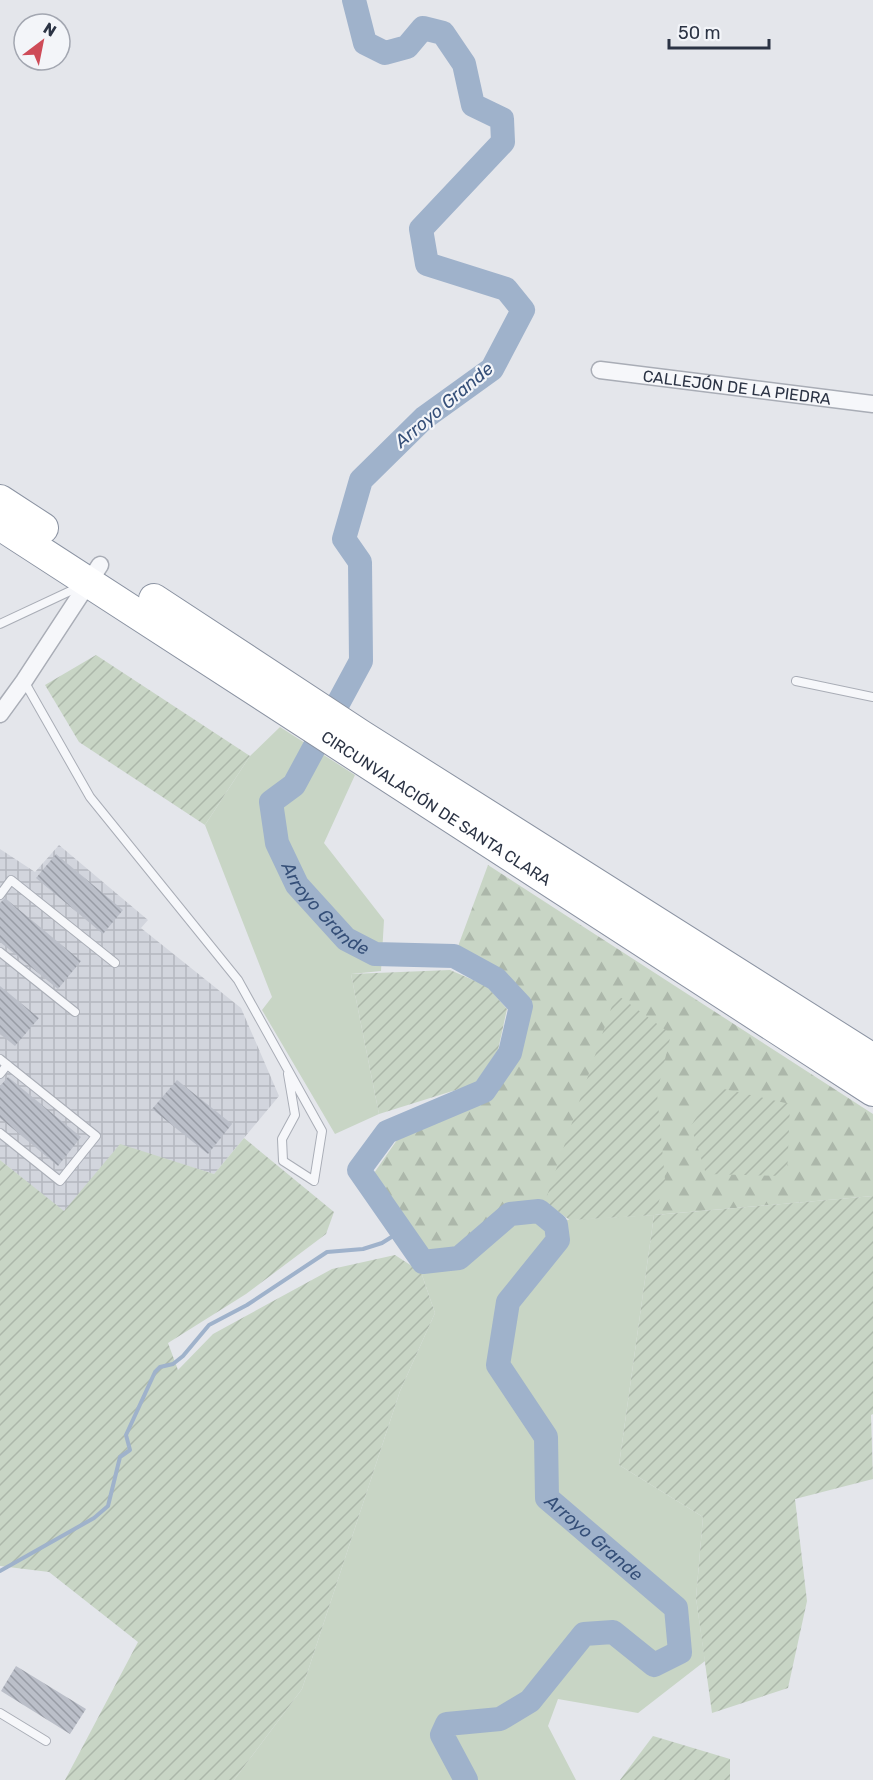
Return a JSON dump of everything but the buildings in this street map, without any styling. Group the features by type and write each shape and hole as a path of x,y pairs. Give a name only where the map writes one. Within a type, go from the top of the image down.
{"highway":[{"name":"CIRCUNVALACIÓN DE SANTA CLARA","path":"0,500 95,573 357,745 873,1091"},
{"name":"CIRCUNVALACIÓN DE SANTA CLARA","path":"0,525 95,573"},
{"name":"CIRCUNVALACIÓN DE SANTA CLARA","path":"357,745 873,1059"}],"street":[{"name":"CALLEJÓN DE LA PIEDRA","path":"600,370 873,404"},
{"path":"0,714 95,573"}],"lane":[{"path":"0,630 4,623 95,573"},
{"path":"24,681 90,797 238,980 288,1074 322,1131 314,1180 283,1161 282,1139 294,1116 288,1074"},
{"path":"796,681 873,697"},
{"path":"0,895 11,880 115,963"},
{"path":"0,952 75,1012"},
{"path":"0,1074 4,1062 96,1136 60,1181 0,1133"},
{"path":"0,1713 46,1741"}],"shaded area":[{"path":"59,845 148,920 141,928 241,1008 279,1096 214,1174 120,1145 64,1212 0,1160 0,849 35,872"}],"green space":[{"path":"96,655 250,756 205,825 79,742 45,685"},
{"path":"280,727 355,775 324,843 384,920 381,971 351,974 379,1114 335,1134 262,1010 272,997 205,825 250,756"},
{"path":"488,865 873,1114 873,1196 570,1220 545,1202 510,1206 455,1249 425,1251 372,1176 397,1140 488,1100 516,1059 530,1007 498,971 457,949"},
{"path":"450,970 487,986 507,1009 498,1050 475,1084 379,1114 351,974"},
{"path":"616,994 671,1034 657,1093 665,1180 655,1215 873,1196 873,1414 871,1415 873,1479 795,1499 807,1601 788,1688 712,1713 696,1598 703,1517 619,1465 654,1215 570,1220 545,1202"},
{"path":"715,1087 790,1104 787,1176 706,1174 691,1126"},
{"path":"244,1138 334,1212 326,1234 246,1294 168,1343 178,1370 213,1334 332,1269 395,1255 421,1272 435,1313 400,1391 302,1689 234,1780 65,1780 138,1642 49,1572 0,1566 0,1160 64,1211 120,1144 214,1174"},
{"path":"654,1215 619,1465 703,1517 696,1598 705,1661 638,1713 558,1699 548,1726 576,1780 234,1780 302,1689 400,1391 435,1313 421,1272 474,1260 513,1223"},
{"path":"653,1736 730,1759 730,1780 620,1780"}],"waterway":[{"name":"Arroyo Grande","path":"354,0 365,43 385,53 407,47 423,28 443,33 464,64 473,105 502,119 503,142 421,229 427,264 506,289 523,310 492,369 424,418 361,480 344,539 360,562 361,661 294,785 271,802 277,843 297,885 346,939 375,954 454,956 496,979 521,1006 510,1053 484,1091 387,1132 359,1170 423,1262 459,1258 510,1214 539,1211 556,1225 558,1240 508,1302 498,1365 546,1437 547,1498 676,1608 680,1652 654,1665 613,1632 584,1634 530,1701 500,1719 447,1724 442,1735 466,1780"},
{"path":"0,1571 94,1518 108,1506 120,1457 130,1450 126,1435 155,1372 160,1367 173,1364 183,1356 209,1325 247,1305 327,1252 363,1249 382,1243 401,1231"}]}
